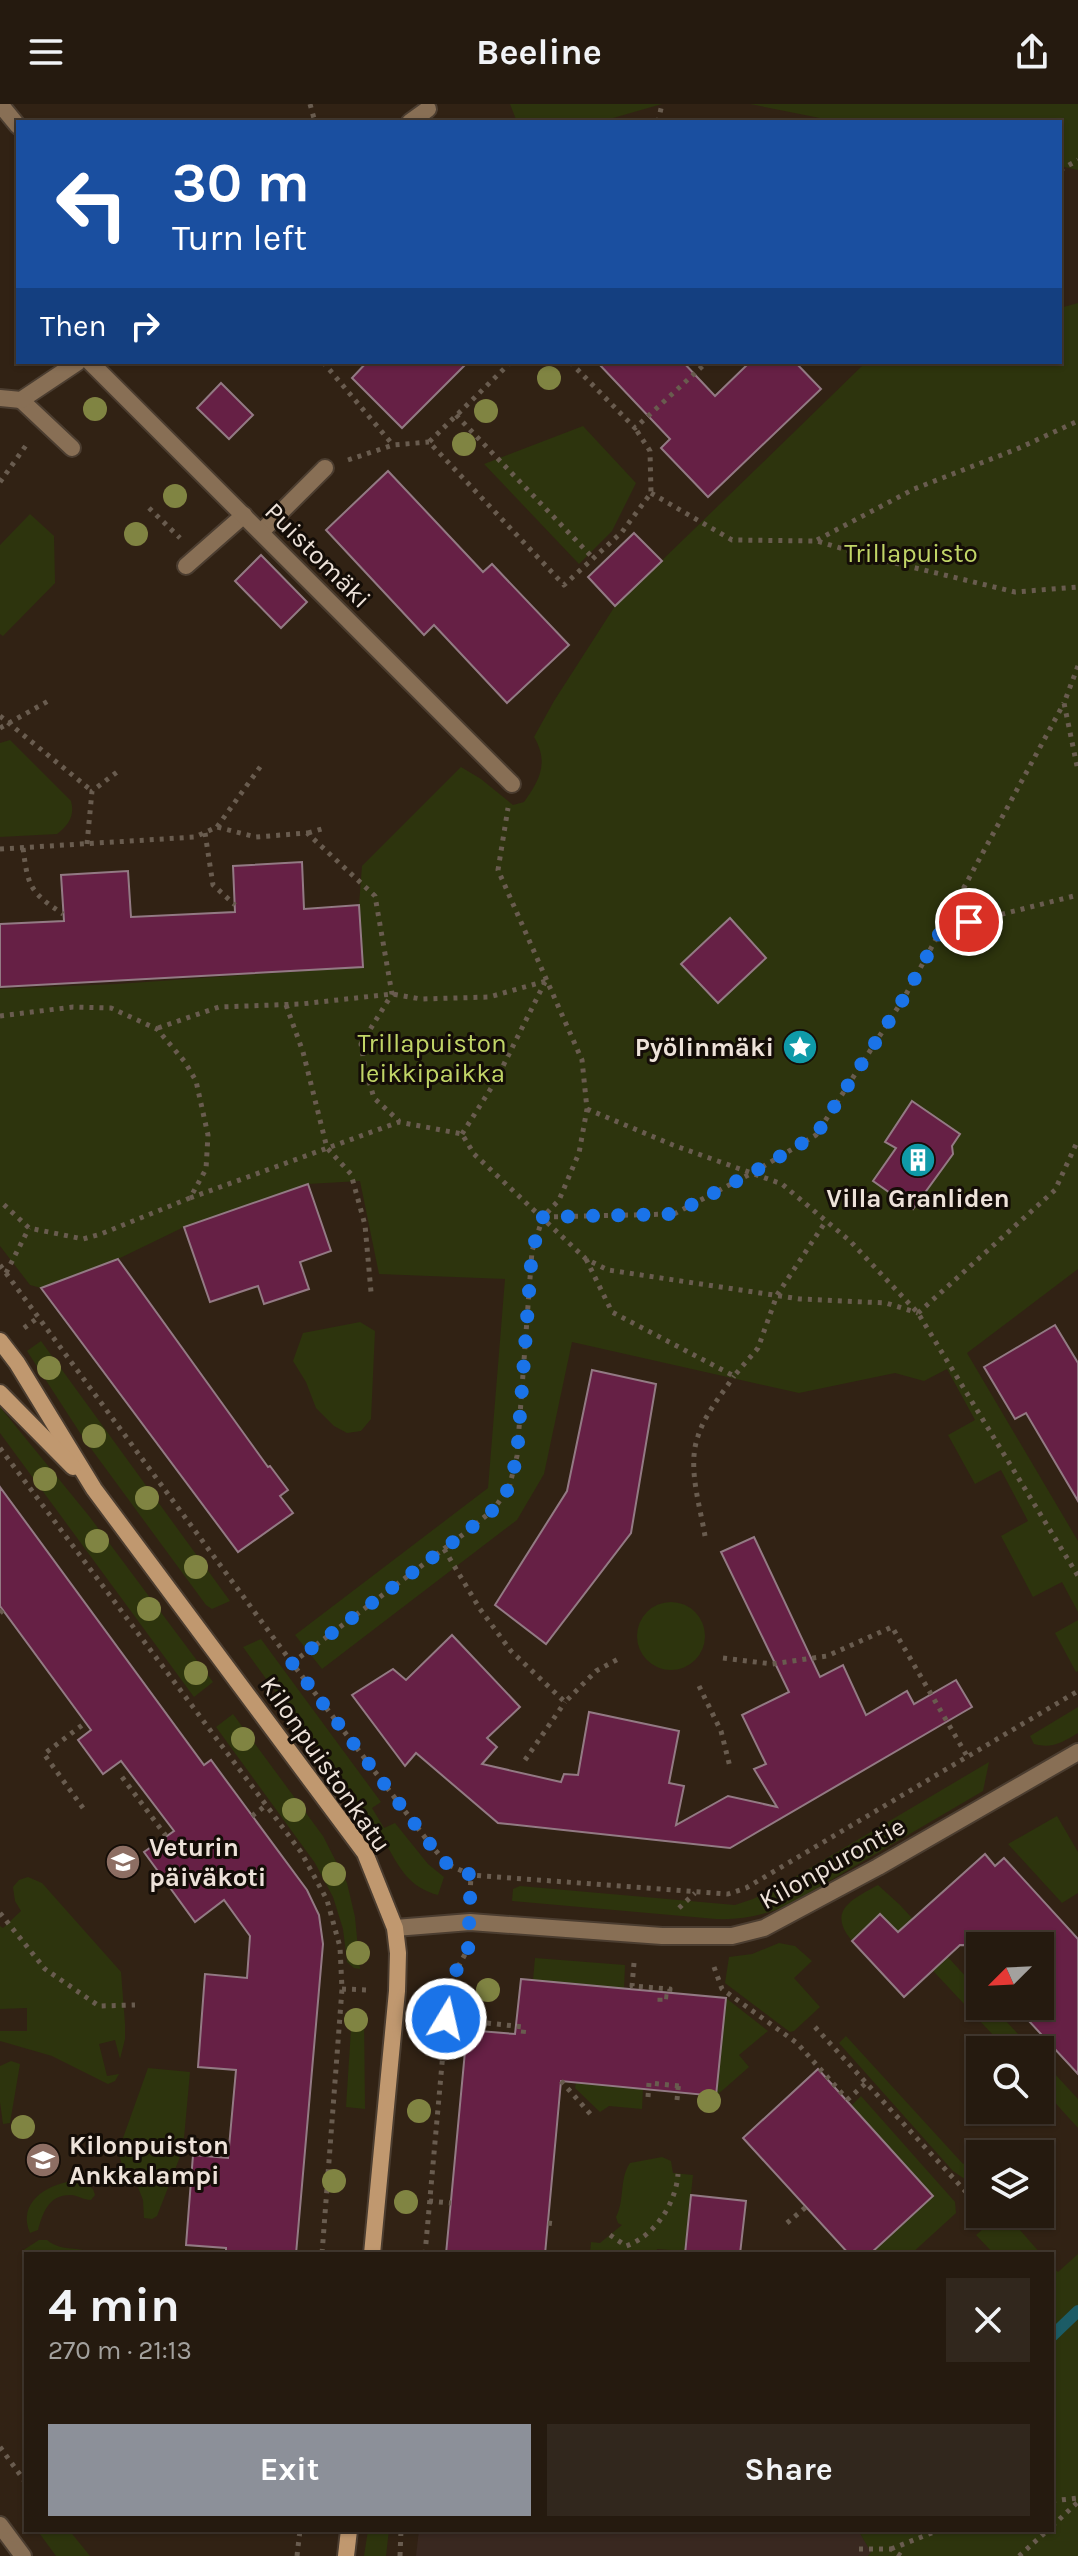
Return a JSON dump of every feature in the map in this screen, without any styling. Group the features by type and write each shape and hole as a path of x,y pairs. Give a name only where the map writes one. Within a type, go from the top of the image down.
{"street":[{"path":"0,104 16,124"},
{"path":"413,120 428,109"},
{"path":"21,400 75,364"},
{"name":"Puistomäki","path":"92,364 512,784"},
{"path":"0,398 21,400 72,448"},
{"path":"262,531 325,468"},
{"path":"192,561 244,515"},
{"name":"Kilonpuistonkatu","path":"0,1341 17,1363 94,1489 365,1853 395,1928 398,1953 372,2252"},
{"name":"Kilonpuistonkatu","path":"0,1393 94,1489"},
{"name":"Kilonpurontie","path":"395,1928 470,1922 662,1936 732,1936 764,1928 1078,1752"},
{"path":"0,2525 23,2556"},
{"path":"347,2555 349,2532"}],"path":[{"path":"325,364 393,445"},
{"path":"325,468 393,445 429,442 509,364"},
{"path":"429,442 564,585 622,532 651,493 650,451 635,428 572,364"},
{"path":"635,428 705,364"},
{"path":"456,415 593,558"},
{"path":"817,541 914,489 1017,449 1078,421"},
{"path":"651,493 732,540 817,541 1015,592 1078,587"},
{"path":"149,508 192,561"},
{"path":"543,1217 674,1214 816,1135 904,998 1064,703 1078,666"},
{"path":"0,728 50,700"},
{"path":"1064,703 1078,771"},
{"path":"0,716 92,791"},
{"path":"0,849 195,837 217,827 263,763"},
{"path":"87,844 92,791 121,769"},
{"path":"292,1663 493,1510 509,1488 517,1456 532,1251 543,1217 559,1200 579,1153 587,1109 582,1060 498,870 512,784"},
{"path":"217,827 256,837 307,833 325,828"},
{"path":"205,833 213,885 235,905"},
{"path":"307,833 375,896 392,994 361,1044 374,1098 399,1122"},
{"path":"23,848 27,877 38,897 63,914"},
{"path":"942,929 1078,895"},
{"path":"157,1029 219,1007 286,1005 392,994 421,999 489,997 546,981"},
{"path":"462,1134 495,1082 546,981"},
{"path":"286,1005 303,1052 327,1148 351,1174 365,1225 371,1292"},
{"path":"0,1016 73,1007 111,1008 157,1029 185,1062 196,1081 208,1135 206,1169 190,1198"},
{"path":"587,1109 673,1145 782,1184 850,1241 918,1313 1078,1576"},
{"path":"0,1201 29,1228 83,1239 399,1122 462,1134 474,1154 586,1259 608,1270 777,1295 886,1303 918,1313"},
{"path":"918,1313 1055,1190 1078,1140"},
{"path":"705,1536 693,1467 698,1436 712,1408 758,1348 777,1295 826,1221"},
{"path":"6,1273 29,1228"},
{"path":"586,1259 612,1312 734,1376"},
{"path":"0,1265 292,1663 430,1844 447,1864 471,1875 728,1894 746,1888 1078,1691"},
{"path":"0,1448 301,1852 327,1900 340,1947 342,1989 322,2252"},
{"path":"444,1549 480,1609 511,1651 565,1702"},
{"path":"723,1658 772,1664 827,1656 892,1627 967,1756"},
{"path":"525,1760 565,1702 596,1671 620,1658"},
{"path":"699,1686 721,1731 730,1767"},
{"path":"83,1808 44,1754 85,1723"},
{"path":"122,1777 166,1836"},
{"path":"252,1816 265,1806"},
{"path":"425,2252 446,2019 453,1976 468,1951 471,1875"},
{"path":"0,1913 45,1969 99,2006 135,2005"},
{"path":"634,1963 632,1986 670,1989 669,1997 660,1996 662,2004"},
{"path":"714,1967 722,1989 797,2043 847,2100 866,2083"},
{"path":"487,2023 524,2028"},
{"path":"815,2027 966,2192"},
{"path":"561,2081 593,2117"},
{"path":"648,2097 649,2083 679,2083 677,2100"},
{"path":"610,2235 626,2246 634,2243 671,2205 677,2191 678,2174"},
{"path":"429,2201 451,2203"},
{"path":"787,2223 806,2207"},
{"path":"548,2223 556,2224"},
{"path":"0,2447 11,2457 24,2480"},
{"path":"1054,2501 1078,2500"},
{"path":"1054,2524 1078,2500"},
{"path":"297,2556 300,2532"},
{"path":"400,2556 401,2532"},
{"path":"859,2549 891,2549 934,2532"},
{"path":"1019,2556 1046,2532"},
{"path":"891,2549 901,2556"}],"shaded area":[{"path":"419,2532 859,2532 872,2552 868,2556 416,2556"}],"green space":[{"path":"510,104 662,104 606,120 516,120"},
{"path":"750,104 1078,104 1078,170 1062,166 1062,120 830,120"},
{"name":"Trillapuisto","path":"1078,303 1078,1269 967,1353 1078,1541 1078,1612 1062,1582 1033,1597 1001,1536 1028,1521 1001,1470 975,1484 948,1435 975,1420 947,1369 924,1381 895,1373 799,1393 572,1342 544,1474 517,1520 322,1669 295,1635 488,1488 505,1279 379,1274 360,1181 308,1184 184,1227 118,1259 41,1288 30,1285 0,1246 0,989 362,967 359,905 362,866 461,767 513,805 524,802 541,771 541,755 534,737 615,606 862,366 1062,364 1062,307"},
{"path":"583,426 636,483 612,531 579,564 484,464"},
{"path":"30,514 54,536 55,583 3,636 0,634 0,545"},
{"path":"10,740 71,801 70,819 57,834 0,837 0,743"},
{"path":"360,1322 375,1331 371,1419 361,1431 347,1433 334,1426 316,1408 306,1382 293,1361 303,1333"},
{"path":"41,1341 230,1601 212,1609 206,1605 84,1439 27,1351"},
{"path":"0,1407 89,1516 213,1682 194,1697 0,1433"},
{"path":"671,1602 695,1612 705,1636 695,1660 671,1670 647,1660 637,1636 647,1612"},
{"path":"1078,1620 1078,1671 1076,1672 1055,1633"},
{"path":"261,1639 381,1802 372,1808 384,1828 395,1823 428,1864 444,1877 438,1895 412,1882 401,1869 243,1647"},
{"path":"1078,1707 1078,1733 1052,1745 1034,1744 1030,1736"},
{"path":"233,1714 323,1836 347,1883 355,1917 360,1969 347,1962 343,1929 333,1897 315,1863 216,1727"},
{"path":"989,1762 983,1791 787,1906 769,1912 744,1918 716,1919 512,1901 513,1889 520,1886 735,1905 783,1884"},
{"path":"1057,1816 1078,1852 1078,1893 1062,1903 1008,1844"},
{"path":"28,1877 42,1883 121,1972 125,2039 120,2059 115,2040 99,2044 107,2076 119,2074 115,2081 108,2084 52,2056 0,2041 0,2031 27,2031 27,2008 0,2009 0,1926 3,1928 21,1911 15,1901 13,1887 19,1880"},
{"path":"878,1885 900,1905 966,1977 966,2006 881,1915 852,1941 845,1930 842,1913 860,1895"},
{"path":"779,1943 795,1946 812,1961 794,1978 820,2007 790,2032 725,1983 729,1957 752,1954"},
{"path":"535,1958 625,1965 624,1989 533,1980"},
{"path":"726,1998 768,2031 739,2055 749,2067 716,2096"},
{"path":"352,2014 364,2015 365,2109 346,2107"},
{"path":"979,2020 1005,2020 1020,2036 994,2036"},
{"path":"846,2036 963,2164 966,2162 966,2180 953,2171 839,2043"},
{"path":"11,2061 20,2064 10,2123 3,2124 0,2066"},
{"path":"148,2068 190,2072 183,2149 157,2216 152,2219 144,2218 143,2200 136,2182 124,2171 118,2152"},
{"path":"1054,2073 1078,2099 1078,2128 1054,2101"},
{"path":"576,2083 643,2089 642,2109 609,2106 600,2112 575,2088"},
{"path":"861,2096 955,2202 956,2213 913,2252 872,2252 933,2196 851,2106"},
{"path":"662,2157 671,2161 673,2173 693,2175 685,2251 590,2252 591,2242 600,2243 622,2225 616,2217 624,2176 630,2163"},
{"path":"72,2181 86,2184 95,2195 91,2200 64,2195 52,2201 38,2230 30,2233 27,2213 36,2197"},
{"path":"984,2228 1018,2228 1039,2252 992,2252 976,2235"},
{"path":"39,2240 47,2240 88,2252 24,2254 22,2251"},
{"path":"1078,2254 1078,2556 868,2556 871,2552 859,2532 1054,2532 1054,2268 1058,2272"},
{"path":"38,2532 71,2532 90,2556 56,2556"},
{"path":"368,2532 389,2532 386,2556 364,2556"}],"building":[{"path":"365,364 466,364 402,428 352,378"},
{"path":"599,364 685,364 715,396 748,364 797,364 821,389 708,497 661,448 670,439"},
{"path":"221,383 253,415 229,439 197,408"},
{"path":"388,471 483,572 492,564 569,645 507,703 434,625 424,635 326,530"},
{"path":"634,533 662,561 615,606 588,577"},
{"path":"261,555 307,602 281,628 235,581"},
{"path":"302,862 304,909 359,905 363,967 0,987 0,924 64,921 61,875 128,871 131,917 235,912 233,866"},
{"path":"730,918 766,958 718,1003 681,964"},
{"name":"Villa Granliden","path":"912,1101 960,1134 952,1146 953,1154 913,1209 873,1181 896,1148 885,1142"},
{"path":"308,1184 331,1251 300,1262 309,1289 264,1304 258,1286 210,1302 184,1227"},
{"path":"118,1259 268,1467 288,1490 280,1496 293,1513 238,1552 41,1288"},
{"path":"1055,1325 1078,1363 1078,1501 1026,1413 1015,1419 984,1367"},
{"path":"592,1370 656,1384 631,1533 546,1644 495,1605 567,1491"},
{"path":"0,1487 204,1765 211,1760 307,1890 319,1915 323,1944 296,2252 226,2252 226,2248 186,2245 193,2155 228,2158 236,2070 198,2067 205,1974 247,1978 250,1936 224,1900 195,1922 144,1852 174,1831 121,1761 103,1774 78,1740 91,1730 0,1606"},
{"path":"754,1537 820,1677 843,1665 866,1715 907,1691 914,1704 956,1680 972,1707 730,1848 498,1823 416,1753 405,1766 352,1695 393,1669 406,1680 452,1635 520,1707 487,1738 497,1747 482,1764 561,1782 564,1774 578,1775 589,1712 679,1731 669,1783 684,1786 676,1825 728,1796 777,1807 754,1769 766,1764 742,1715 789,1692 721,1552"},
{"path":"985,1854 995,1866 1004,1858 1078,1939 1078,2074 1054,2048 1054,2036 1043,2036 1028,2020 1054,2020 1054,1932 966,1932 966,1945 960,1945 904,1997 852,1941 880,1914 898,1932"},
{"path":"521,1979 726,1998 716,2096 561,2081 545,2252 446,2252 467,2030 515,2034"},
{"path":"818,2069 933,2196 872,2252 847,2252 743,2138"},
{"path":"691,2195 746,2201 740,2252 685,2252"}],"waterway":[{"path":"1054,2334 1078,2311"}],"place":[{"name":"Pyölinmäki","path":"800,1047"},
{"name":"Villa Granliden","path":"918,1160"},
{"name":"Veturin päiväkoti","path":"123,1862"},
{"name":"Kilonpuiston Ankkalampi","path":"43,2160"}],"route":[{"path":"446,2019 453,1976 468,1951 471,1875 447,1864 430,1844 292,1663 465,1533 493,1510 509,1488 517,1456 532,1251 543,1217 674,1214 816,1135 904,998 942,929 969,922"}],"park label":[{"name":"Trillapuiston leikkipaikka","path":"432,1058"}]}
